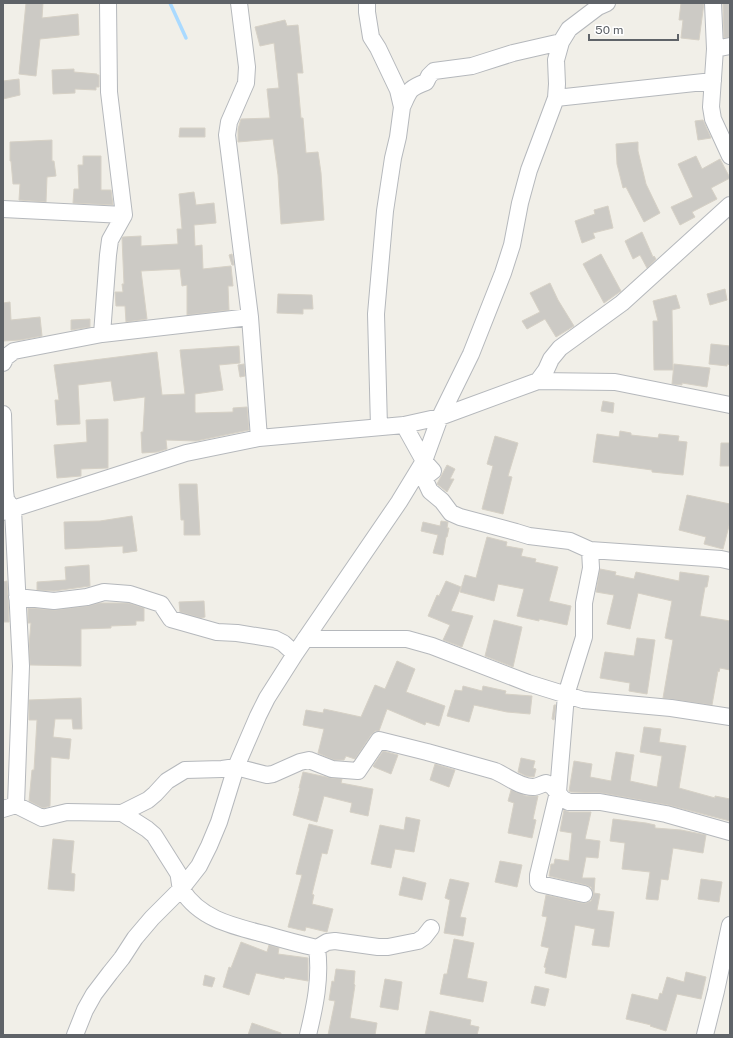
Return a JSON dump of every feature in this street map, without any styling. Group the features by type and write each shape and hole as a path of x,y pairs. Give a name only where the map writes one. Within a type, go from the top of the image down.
{"street":[{"path":"102,334 110,240 124,215 109,92 108,3"},
{"path":"239,3 247,66 246,83 229,122 227,135 250,317 259,438"},
{"path":"367,3 371,37 378,48 398,90 402,107"},
{"path":"75,1035 85,1010 94,994 152,918 181,889 199,866 219,822 236,767 258,716 271,692 305,639 399,502 424,461 440,417 472,354 503,273 529,170 556,98 556,60 561,42 569,29 598,7 607,3"},
{"path":"713,3 722,47 713,81 711,107 713,119 730,156"},
{"path":"379,427 376,314 385,211 402,107 410,90 415,86 426,82 434,71 472,66 513,53 561,42"},
{"path":"556,98 713,81"},
{"path":"3,205 3,209 124,215"},
{"path":"538,381 546,370 551,359 560,348 622,303 730,206"},
{"path":"3,362 6,357 14,352 102,334 250,317"},
{"path":"8,511 186,453 259,438 404,425 440,417 538,381 615,382 730,405"},
{"path":"3,414 5,491 17,597 21,666 9,807 42,818 67,812 122,813 148,800 156,794 167,781 185,770 229,769 236,767 267,775 309,760 332,769 358,771 376,743 379,740 383,740 503,774 508,779 520,784 534,787 546,783 552,786 569,802 600,802 666,814 730,832"},
{"path":"404,425 424,461 433,471 424,478 430,491 442,501 451,513 460,518 529,536 570,541 590,550 721,559 730,561"},
{"path":"584,894 540,884 538,882 538,875 558,792 566,695 584,637 584,603 591,568 590,550"},
{"path":"17,597 54,601 87,597 104,592 130,594 162,604 171,618 217,632 238,633 275,639 283,643 296,654"},
{"path":"305,639 406,639 432,646 528,683 582,700 670,708 730,717"},
{"path":"122,813 154,835 178,873 181,889 193,904 205,914 225,924 317,948 327,942 335,941 388,948 418,941 424,938 431,928"},
{"path":"705,1035 730,925"},
{"path":"308,1035 316,1000 320,965 317,948"}],"building":[{"path":"26,3 43,3 42,18 78,14 79,35 40,39 36,76 19,74"},
{"path":"681,3 704,3 699,40 681,38 683,20 679,20"},
{"path":"723,3 730,3 730,37 724,38"},
{"path":"285,20 287,26 298,25 303,73 297,73 301,118 303,118 306,153 318,152 324,220 281,224 278,175 273,139 238,142 238,129 241,119 270,118 267,89 279,88 274,43 260,46 255,27"},
{"path":"74,69 74,72 99,75 99,87 96,87 96,90 75,89 75,93 53,94 52,70"},
{"path":"19,79 20,95 3,99 3,81"},
{"path":"703,120 711,138 698,140 695,121"},
{"path":"180,128 205,128 205,137 179,137"},
{"path":"52,140 52,161 54,161 56,176 47,177 46,202 19,200 20,184 13,184 10,161 10,142"},
{"path":"638,142 638,151 646,184 660,213 644,222 626,187 623,188 617,164 616,144"},
{"path":"83,156 101,156 101,190 111,190 113,205 73,203 74,189 79,189 78,165 83,165"},
{"path":"696,156 702,169 720,159 730,178 711,188 717,199 692,212 695,217 680,225 671,207 693,197 678,164"},
{"path":"194,192 196,205 214,203 216,223 194,225 195,246 202,245 203,269 231,266 233,286 228,286 229,310 187,315 187,285 182,286 180,269 141,271 147,319 126,322 125,306 116,306 115,292 123,292 122,238 141,236 141,246 178,244 177,229 182,229 179,194"},
{"path":"608,206 613,228 593,233 595,238 582,243 575,221 595,214 594,210"},
{"path":"642,232 653,257 654,256 656,259 647,268 640,255 633,259 625,241"},
{"path":"232,254 234,265 232,265 229,255"},
{"path":"601,254 621,291 604,303 583,264"},
{"path":"550,283 558,300 574,326 556,337 545,319 527,329 522,321 540,312 530,293"},
{"path":"725,289 727,300 710,305 707,294"},
{"path":"278,294 312,295 313,309 303,309 303,314 277,313"},
{"path":"676,295 680,308 672,310 673,370 654,370 653,321 658,321 653,301"},
{"path":"10,302 11,320 40,317 42,336 3,341 3,303"},
{"path":"90,319 90,327 71,330 71,320"},
{"path":"711,344 730,346 730,365 709,364"},
{"path":"239,346 240,363 219,365 223,390 195,394 195,412 233,412 233,408 247,407 249,430 196,441 166,440 167,449 157,452 142,453 141,432 143,432 145,397 114,401 111,381 78,385 80,424 57,425 55,400 59,400 54,365 157,352 162,395 185,394 180,350"},
{"path":"244,364 245,376 240,377 238,365"},
{"path":"674,364 710,368 707,387 682,383 682,385 672,384"},
{"path":"603,401 614,403 613,413 601,411"},
{"path":"108,419 108,468 81,469 81,476 57,478 54,445 87,442 86,420"},
{"path":"620,431 631,433 631,435 658,438 659,434 679,436 678,441 687,442 683,475 652,472 652,470 593,462 597,434 619,437"},
{"path":"495,436 518,443 508,476 512,477 503,514 482,509 493,466 487,464"},
{"path":"721,443 730,443 730,466 720,466"},
{"path":"447,465 455,469 450,479 454,479 447,492 437,484"},
{"path":"179,484 197,484 200,535 184,535 184,520 181,520"},
{"path":"687,495 730,504 730,522 723,549 704,544 706,537 679,530"},
{"path":"132,516 137,551 123,553 123,546 65,549 64,522 100,521"},
{"path":"441,521 448,522 447,528 449,528 443,555 433,553 438,535 421,531 423,522 440,526"},
{"path":"487,537 507,542 506,546 523,549 521,556 536,559 535,562 558,567 549,601 571,606 567,625 517,616 524,589 498,584 494,601 460,592 465,575 476,578"},
{"path":"89,565 90,586 54,591 37,590 37,582 66,580 65,567"},
{"path":"600,569 616,572 615,575 634,579 636,572 679,581 680,572 709,576 707,587 705,587 700,616 730,621 730,670 720,668 719,672 718,671 712,705 663,698 673,640 665,638 672,601 638,593 630,629 607,624 614,595 596,592"},
{"path":"7,581 9,622 3,622 3,582"},
{"path":"446,581 461,587 451,611 473,616 462,647 443,640 450,625 428,616 437,595 439,596"},
{"path":"204,601 205,617 201,618 180,612 179,602"},
{"path":"100,603 128,603 144,608 144,621 136,621 136,625 81,629 81,666 30,665 29,645 31,623 28,623 28,608 55,610"},
{"path":"494,620 522,627 513,667 485,656"},
{"path":"637,638 655,640 647,694 629,691 630,683 600,678 605,652 634,656"},
{"path":"397,661 415,669 406,692 445,706 439,726 426,722 425,725 387,709 379,731 375,731 371,735 355,759 346,756 344,760 334,760 318,753 324,729 303,725 306,710 323,713 324,709 361,717 375,685 385,689"},
{"path":"463,686 482,691 483,686 506,691 505,694 532,696 530,714 507,712 474,705 469,722 447,716 455,690 462,691"},
{"path":"81,698 82,729 73,729 72,719 55,719 53,737 71,739 69,759 51,757 50,806 43,808 29,801 32,770 34,770 37,720 29,720 29,700"},
{"path":"554,705 556,705 554,720 552,719"},
{"path":"644,727 661,729 659,742 686,746 679,788 715,798 715,796 730,799 730,821 668,805 602,793 569,791 574,761 592,764 590,777 611,781 616,752 634,755 630,781 657,787 662,756 640,752"},
{"path":"383,751 398,755 391,774 373,766"},
{"path":"521,758 535,761 533,768 536,769 534,777 526,776 518,772"},
{"path":"435,764 455,770 449,787 430,780"},
{"path":"303,772 342,779 341,783 373,789 368,816 350,812 352,803 324,796 317,822 293,815"},
{"path":"511,790 526,796 538,796 533,819 536,820 532,838 508,833 514,803 508,801"},
{"path":"564,810 569,812 591,812 585,839 600,841 598,858 586,857 582,878 595,878 594,893 600,894 597,910 614,912 609,947 592,945 595,929 575,925 566,978 545,973 546,968 544,967 549,948 541,946 547,917 542,916 546,895 586,903 591,901 593,892 591,887 586,885 549,876 551,864 554,864 555,859 569,861 572,833 560,831"},
{"path":"406,817 420,820 414,852 395,849 391,868 371,864 380,825 404,830"},
{"path":"613,819 646,823 655,825 655,828 681,830 706,835 703,853 673,848 668,880 661,879 658,900 646,899 650,872 622,869 625,843 610,841"},
{"path":"309,824 333,830 327,854 322,853 312,894 314,895 312,904 333,909 327,932 306,927 305,931 288,927 302,875 296,874"},
{"path":"53,839 74,841 71,873 75,874 74,891 48,889"},
{"path":"500,861 522,865 517,887 495,882"},
{"path":"403,877 426,883 422,900 399,895"},
{"path":"450,879 469,883 460,917 466,918 463,936 444,933 450,900 445,898"},
{"path":"701,879 722,882 719,902 698,899"},
{"path":"454,939 474,943 467,978 487,982 483,1002 440,994 444,974 447,974"},
{"path":"241,942 267,952 269,945 279,948 278,954 308,958 308,981 285,977 284,979 256,973 249,995 223,987 229,967 231,968"},
{"path":"336,969 355,971 355,985 350,1018 377,1023 375,1035 328,1035 335,1001 329,1000 332,981 334,982"},
{"path":"686,972 706,977 701,999 677,994 666,1031 650,1026 651,1025 626,1019 632,994 658,1000 660,993 662,994 667,977 684,982"},
{"path":"205,975 215,978 212,987 203,985"},
{"path":"385,979 402,982 398,1010 380,1007"},
{"path":"535,986 549,989 545,1006 531,1003"},
{"path":"430,1011 471,1020 470,1025 479,1027 477,1035 425,1035"},
{"path":"252,1023 281,1033 281,1035 248,1035"}],"waterway":[{"path":"170,3 186,38"}]}
